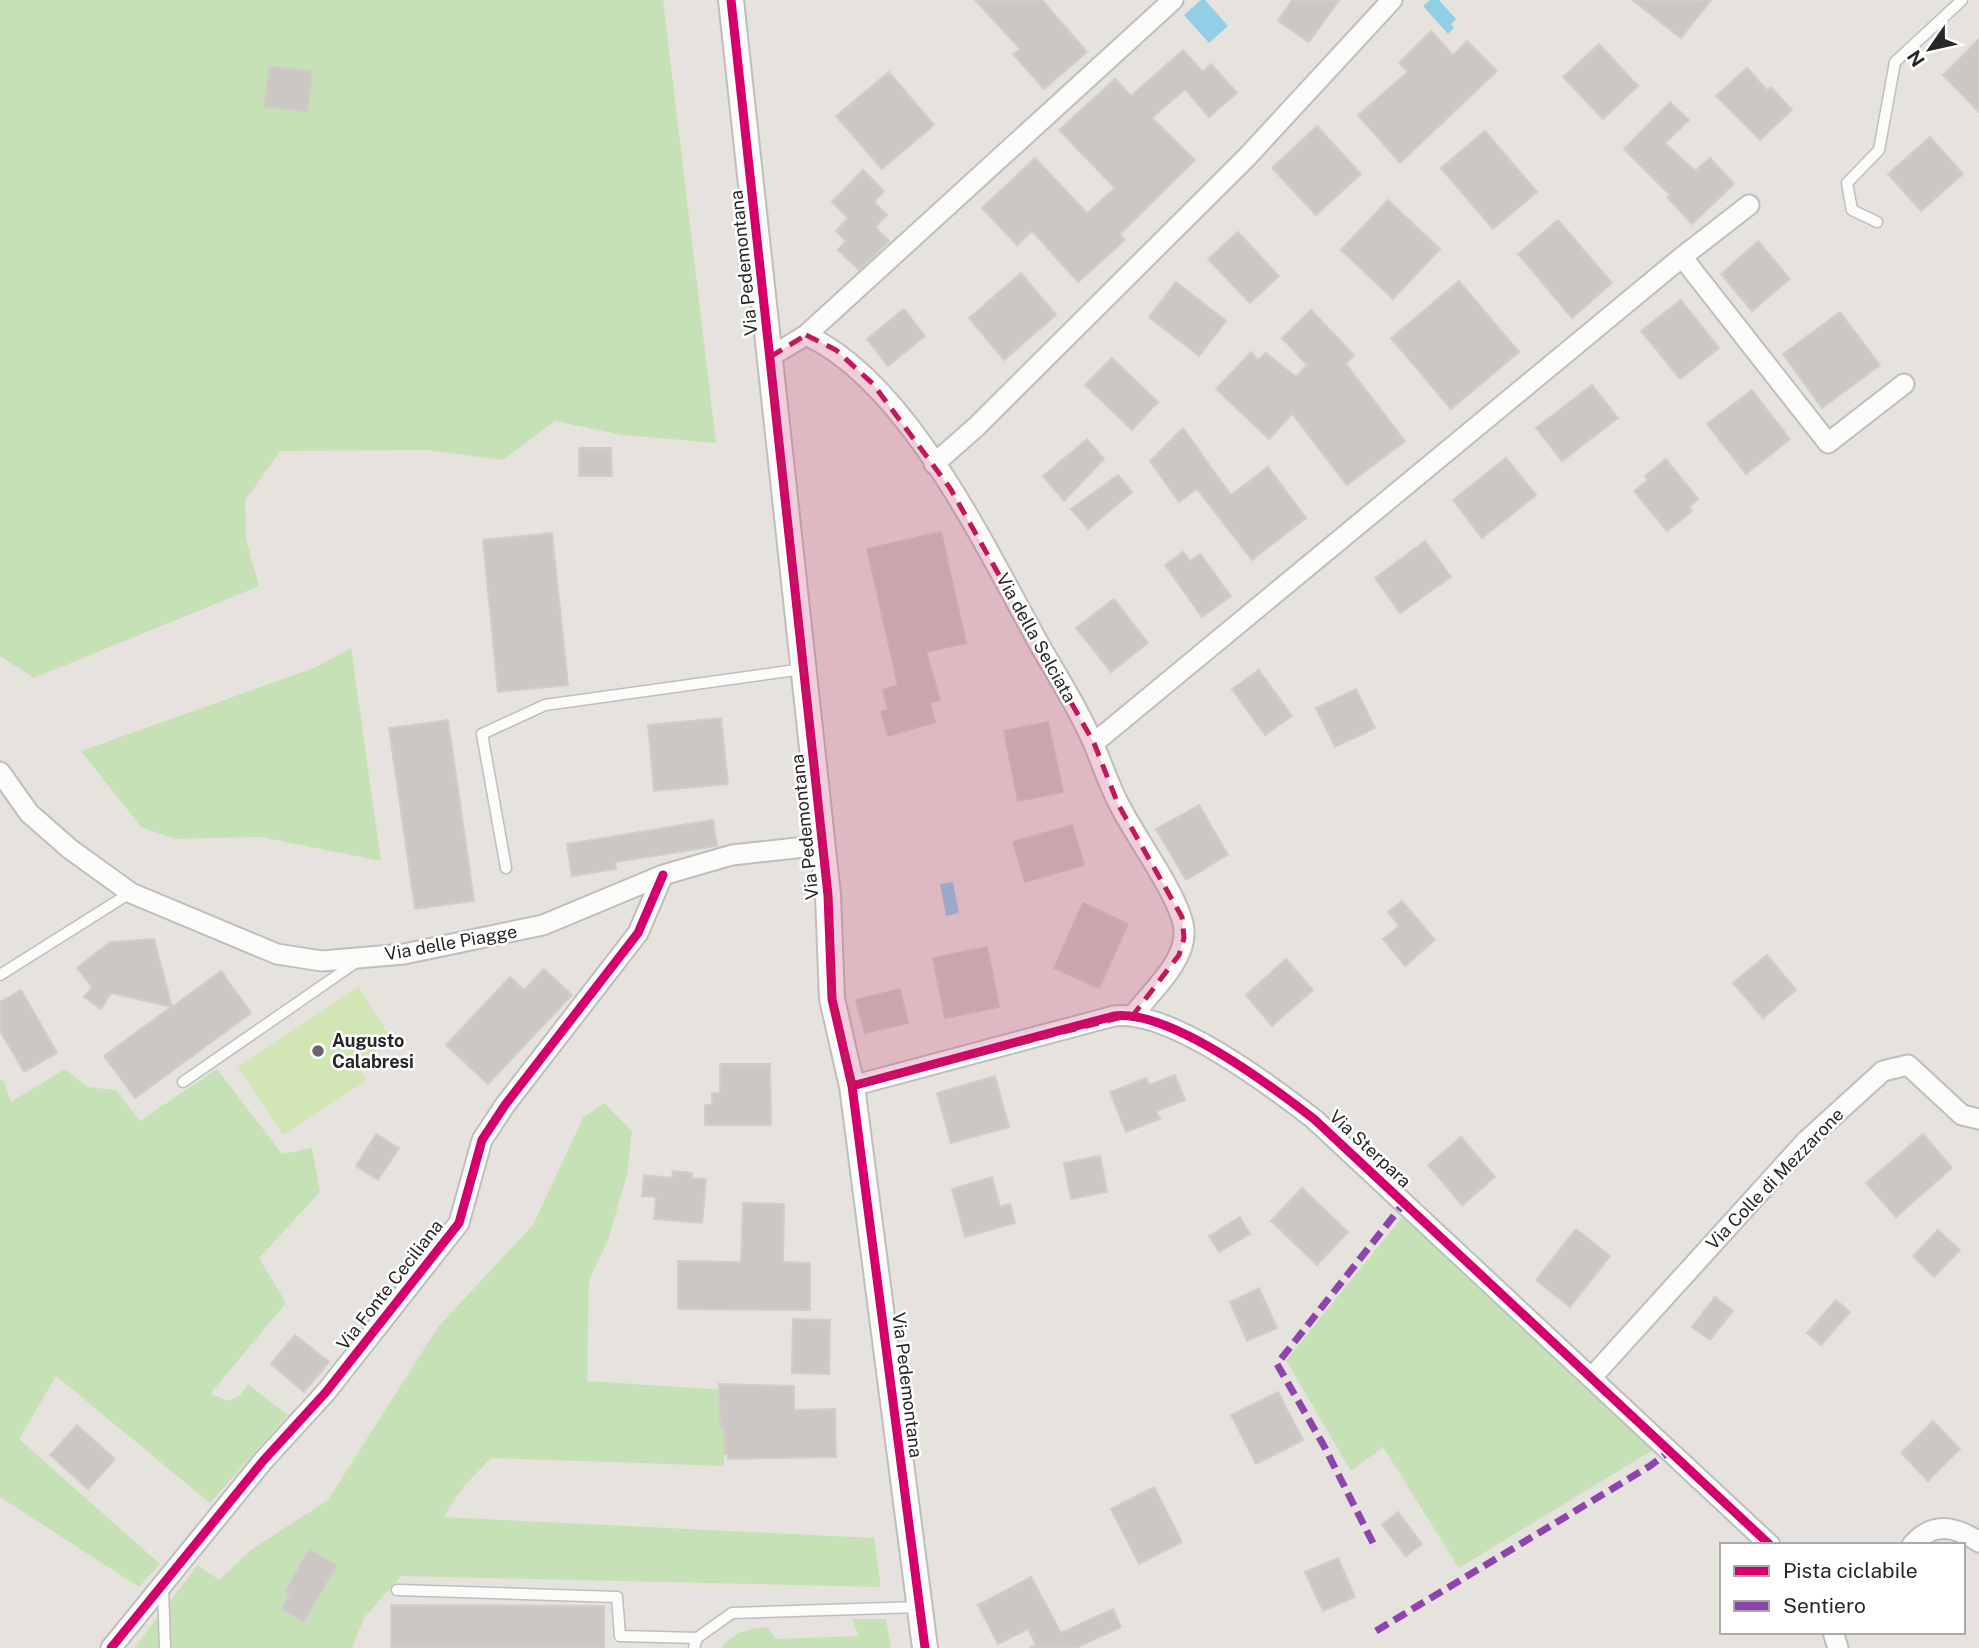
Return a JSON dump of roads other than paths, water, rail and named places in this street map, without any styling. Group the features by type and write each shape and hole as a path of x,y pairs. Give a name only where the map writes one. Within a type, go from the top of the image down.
{"street":[{"name":"Via Pedemontana","path":"731,0 823,845 829,907 832,999 852,1086 925,1648"},
{"path":"770,357 806,335 1173,0"},
{"path":"934,464 976,428 1247,157 1392,0"},
{"path":"1094,743 1682,257 1749,205"},
{"path":"1682,257 1828,443 1903,384"},
{"name":"Via della Selciata","path":"806,335 836,350 855,365 892,406 934,464 990,555 1094,743 1118,804 1177,906 1185,929 1179,955 1134,1014"},
{"name":"Via delle Piagge","path":"0,772 29,813 71,849 131,892 277,954 322,961 404,954 543,925 663,875 732,855 823,845"},
{"name":"Via Fonte Ceciliana","path":"111,1648 263,1461 326,1392 459,1223 482,1140 505,1105 639,933 663,875"},
{"name":"Via Sterpara","path":"852,1086 1104,1018 1134,1014 1171,1028 1270,1086 1314,1119 1768,1543"},
{"name":"Via Colle di Mezzarone","path":"1592,1377 1806,1141 1883,1071 1908,1065 1962,1115 1979,1119"},
{"path":"1914,1543 1920,1536 1939,1528 1962,1531 1979,1542"}],"lane":[{"path":"1877,222 1852,210 1847,183 1879,150 1895,62 1962,0"},
{"path":"506,868 482,734 545,705 804,669"},
{"path":"0,975 131,892"},
{"path":"183,1082 363,957"},
{"path":"163,1586 165,1648"},
{"path":"397,1590 617,1597 620,1648"},
{"path":"620,1636 695,1643 732,1613 921,1607"}],"water":[{"path":"1201,0 1205,0 1228,26 1209,43 1184,15"},
{"path":"1430,0 1439,0 1456,19 1451,24 1454,28 1448,34 1423,6"},
{"path":"953,882 959,913 946,916 940,884"}],"place":[{"name":"Augusto Calabresi","path":"318,1051"}]}
